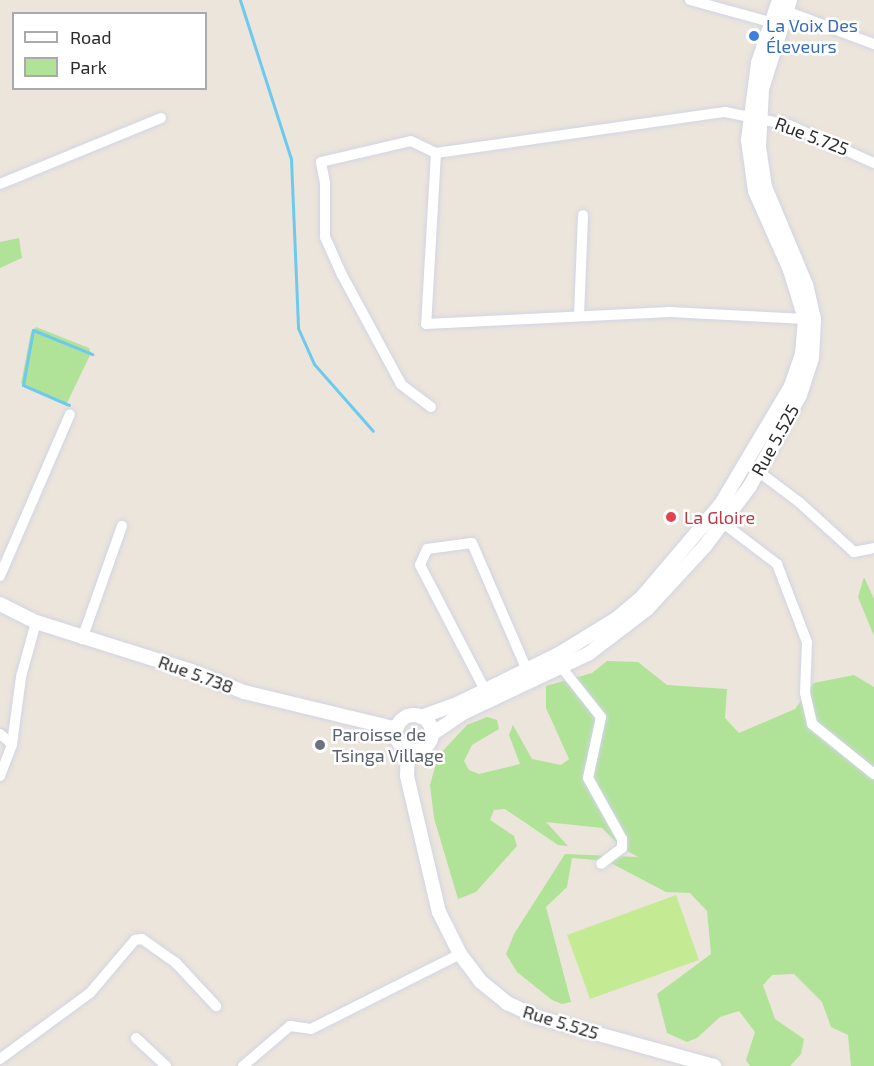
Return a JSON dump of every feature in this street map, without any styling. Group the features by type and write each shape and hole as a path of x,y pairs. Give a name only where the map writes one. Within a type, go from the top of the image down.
{"street":[{"path":"690,0 770,21"},
{"path":"785,4 874,44"},
{"name":"Rue 5.525","path":"421,717 527,670 616,619 662,577 699,533 750,459 791,386 802,354 805,319 790,270 755,191 748,158 770,21 785,4"},
{"name":"Rue 5.525","path":"432,734 463,713 562,668 621,632 647,609 723,523 759,472 800,395 814,341 806,285 771,204 762,172 754,115 785,4"},
{"name":"Rue 5.725","path":"436,153 725,112 754,115 826,139 874,163"},
{"path":"0,184 161,118"},
{"path":"431,406 401,384 342,275 325,237 326,183 321,162 411,141 436,153 426,324 704,312 805,319"},
{"path":"579,316 583,215"},
{"path":"0,576 70,414"},
{"path":"759,472 799,502 854,552 874,548"},
{"path":"723,523 777,564 807,642 805,693 812,724 874,774"},
{"path":"82,639 122,526"},
{"path":"485,690 420,565 427,549 472,543 527,670"},
{"name":"Rue 5.738","path":"0,604 36,622 82,639 133,652 285,705 397,729"},
{"path":"0,776 5,772 12,744 21,677 36,622"},
{"path":"562,668 601,717 588,777 622,839 622,848 601,864"},
{"path":"408,716 421,717 429,724 432,734 424,748 408,750 400,744 397,729 408,716"},
{"path":"0,734 12,744"},
{"name":"Rue 5.525","path":"408,750 407,776 439,912 460,954 480,981 521,1011 714,1066"},
{"path":"0,1059 90,993 135,940 142,939 176,963 216,1006"},
{"path":"243,1066 290,1026 311,1029 460,954"},
{"path":"136,1038 166,1066"}],"green space":[{"path":"19,238 22,258 0,268 0,242"},
{"path":"36,327 89,348 91,353 66,405 21,383 31,332"},
{"path":"864,577 874,599 874,636 858,597"},
{"path":"607,661 638,662 667,685 727,689 725,718 739,733 795,709 814,683 854,675 874,687 874,1066 851,1066 848,1035 831,1027 822,1002 794,974 772,975 763,985 775,1019 804,1039 801,1054 790,1066 750,1066 746,1060 755,1032 739,1011 720,1017 697,1038 687,1042 667,1033 657,994 711,954 707,911 690,893 666,892 607,861 572,858 567,887 546,907 571,1002 562,1004 552,1000 517,972 506,954 514,934 565,854 638,857 622,848 602,828 546,822 568,846 558,845 505,809 494,810 490,820 514,836 517,846 476,892 458,899 434,818 430,785 438,756 467,725 487,717 497,720 499,729 472,745 464,761 469,770 479,774 520,764 509,735 513,725 532,759 561,765 569,759 546,708 546,686 592,673"},
{"path":"676,895 699,960 590,999 567,935"}],"waterway":[{"path":"240,0 291,159 298,328 314,364 373,431"},
{"path":"69,405 23,385 33,330 92,354"}],"place":[{"name":"La Voix Des Éleveurs","path":"754,36"},
{"name":"La Gloire","path":"671,517"},
{"name":"Paroisse de Tsinga Village","path":"320,745"}]}
